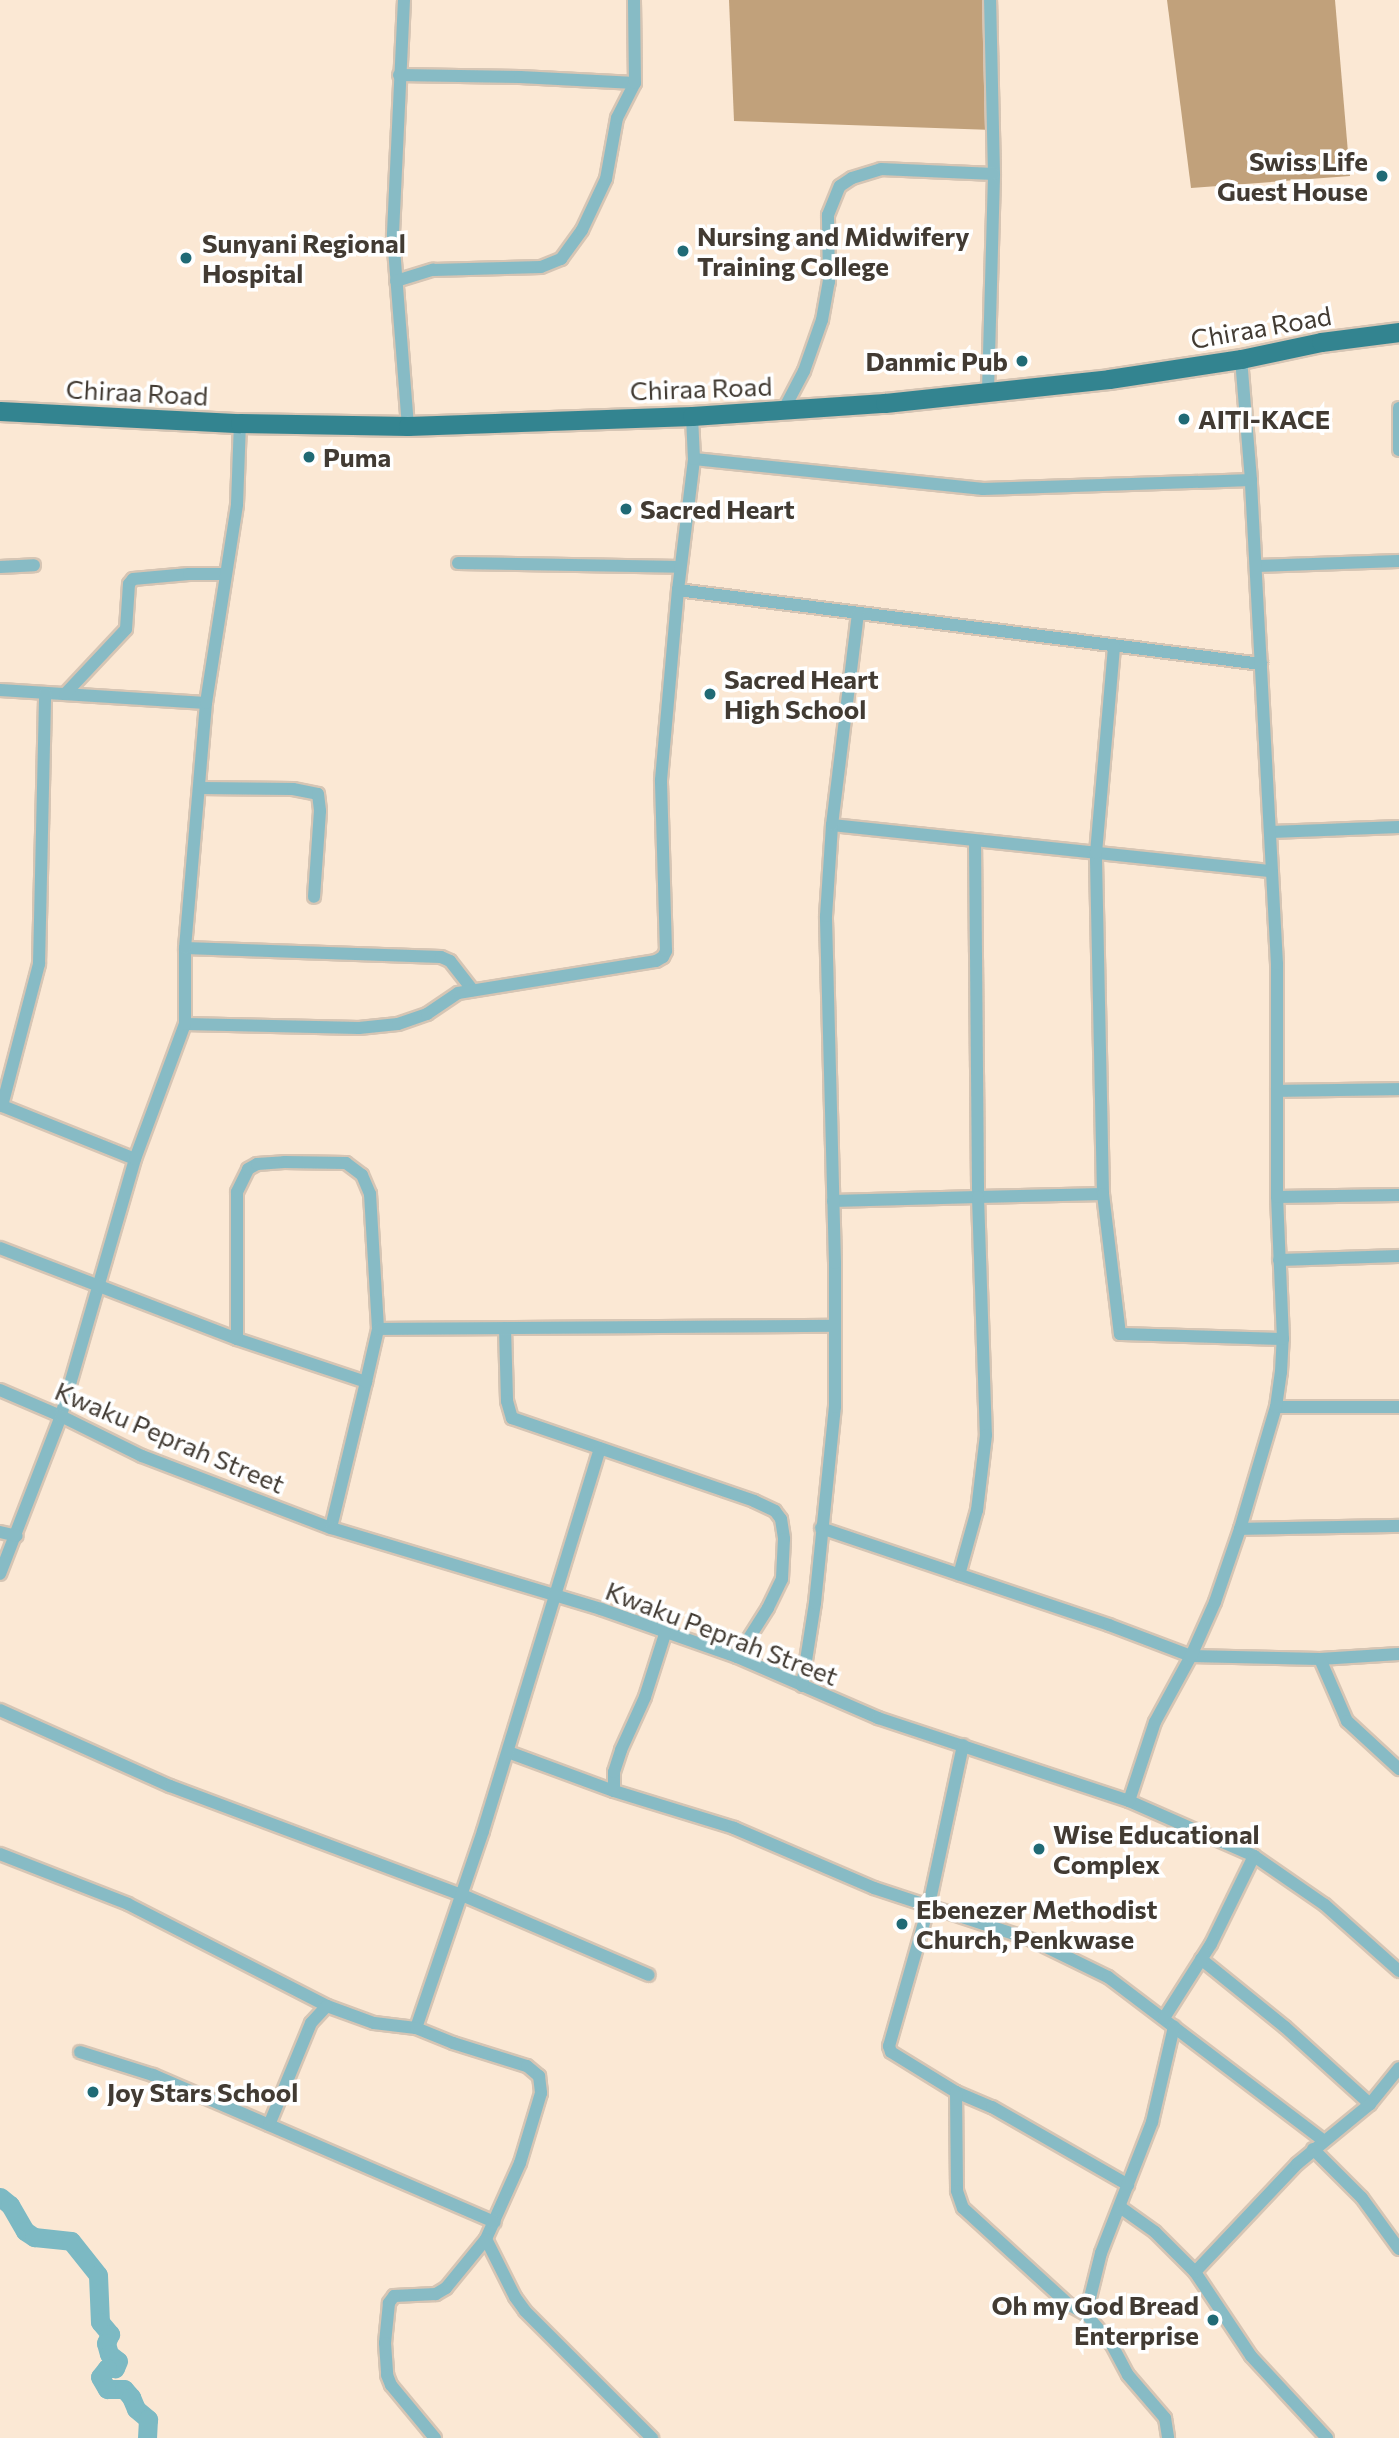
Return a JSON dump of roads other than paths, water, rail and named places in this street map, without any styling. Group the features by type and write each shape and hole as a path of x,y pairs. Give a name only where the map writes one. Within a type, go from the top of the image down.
{"highway":[{"name":"Chiraa Road","path":"0,411 240,423 408,426 783,411 1109,379 1241,359 1321,342 1399,332"}],"street":[{"path":"404,0 393,236 408,426"},
{"path":"396,281 433,270 541,267 561,259 582,230 606,179 617,118 635,83 634,0"},
{"path":"988,391 994,174 990,0"},
{"path":"399,75 520,76 635,83"},
{"path":"783,411 804,371 822,320 829,282 828,215 840,186 852,177 881,169 994,174"},
{"path":"1129,1801 1155,1722 1191,1656 1240,1530 1276,1406 1283,1339 1278,1198 1278,964 1251,480 1241,359"},
{"path":"1399,408 1399,450"},
{"path":"185,1024 359,1028 385,1025 427,1014 458,993 656,961 663,957 666,951 661,780 680,567 694,459 692,416"},
{"path":"0,1574 17,1536 61,1416 135,1160 185,1024 185,948 206,703 237,504 240,423"},
{"path":"694,459 983,489 1251,480"},
{"path":"1256,566 1399,561"},
{"path":"458,562 680,567"},
{"path":"0,567 34,565"},
{"path":"65,694 126,629 129,584 133,579 226,574"},
{"path":"678,590 1261,664"},
{"path":"802,1686 815,1603 835,1407 826,916 832,825 858,614"},
{"path":"1114,646 1096,853 1103,1194 1120,1334 1283,1339"},
{"path":"0,690 206,703"},
{"path":"45,693 39,964 1,1106 135,1160"},
{"path":"200,788 293,789 318,794 320,811 314,897"},
{"path":"832,825 1272,871"},
{"path":"1271,832 1399,827"},
{"path":"959,1575 977,1510 986,1435 978,1197 975,841"},
{"path":"185,948 441,957 450,961 473,990"},
{"path":"1277,1091 1399,1089"},
{"path":"237,1339 237,1192 248,1169 257,1164 284,1162 346,1163 362,1175 370,1194 378,1329 331,1528"},
{"path":"833,1201 1103,1194"},
{"path":"1278,1198 1399,1195"},
{"path":"0,1248 237,1339 366,1382"},
{"path":"1279,1260 1399,1256"},
{"path":"378,1329 833,1326"},
{"path":"505,1328 507,1401 512,1418 754,1501 775,1511 781,1519 784,1539 782,1579 768,1608 737,1657"},
{"name":"Kwaku Peprah Street","path":"0,1390 61,1416 142,1456 331,1528 553,1594 737,1657 878,1718 1129,1801 1254,1856 1325,1905 1399,1971"},
{"path":"1276,1406 1399,1406"},
{"path":"416,2028 508,1752 553,1594 600,1449"},
{"path":"1240,1530 1399,1526"},
{"path":"821,1528 1191,1656 1320,1659 1399,1654"},
{"path":"0,1532 17,1536"},
{"path":"614,1791 614,1772 621,1750 645,1697 665,1634"},
{"path":"1320,1659 1347,1721 1399,1769"},
{"path":"0,1710 170,1786 462,1895 649,1976"},
{"path":"962,1745 929,1905 889,2046 891,2052 956,2092 985,2103 1128,2185"},
{"path":"508,1752 614,1791 734,1828 874,1888 1032,1940 1108,1977 1323,2140"},
{"path":"0,1854 128,1904 327,2006 374,2023 416,2028 453,2043 527,2066 540,2076 538,2108 520,2163 486,2239 446,2288 436,2294 394,2296 389,2302 385,2343 387,2375 391,2385 435,2438"},
{"path":"1086,2314 1101,2253 1152,2122 1169,2023 1254,1856"},
{"path":"1201,1959 1285,2027 1370,2104"},
{"path":"270,2125 305,2035 311,2023 327,2006"},
{"path":"80,2052 153,2075 495,2222"},
{"path":"1195,2272 1312,2150 1370,2104 1399,2068"},
{"path":"956,2092 957,2191 963,2208 1055,2292 1086,2314 1112,2345 1128,2375 1164,2418 1168,2438"},
{"path":"1312,2150 1362,2198 1399,2249"},
{"path":"1120,2207 1155,2232 1195,2272 1251,2356 1328,2438"},
{"path":"486,2239 514,2297 525,2311 652,2438"}],"waterway":[{"path":"0,2197 10,2205 25,2231 34,2237 71,2241 98,2275 100,2322 110,2334 106,2343 109,2354 118,2361 115,2368 107,2368 100,2377 107,2389 124,2389 136,2409 148,2419 147,2438"}],"place":[{"name":"Swiss Life Guest House","path":"1382,176"},
{"name":"Nursing and Midwifery Training College","path":"683,251"},
{"name":"Sunyani Regional Hospital","path":"186,258"},
{"name":"Danmic Pub","path":"1022,361"},
{"name":"AITI-KACE","path":"1184,419"},
{"name":"Puma","path":"309,457"},
{"name":"Sacred Heart","path":"626,509"},
{"name":"Sacred Heart High School","path":"710,694"},
{"name":"Wise Educational Complex","path":"1039,1849"},
{"name":"Ebenezer Methodist Church, Penkwase","path":"902,1924"},
{"name":"Joy Stars School","path":"93,2092"},
{"name":"Oh my God Bread Enterprise","path":"1213,2320"}]}
